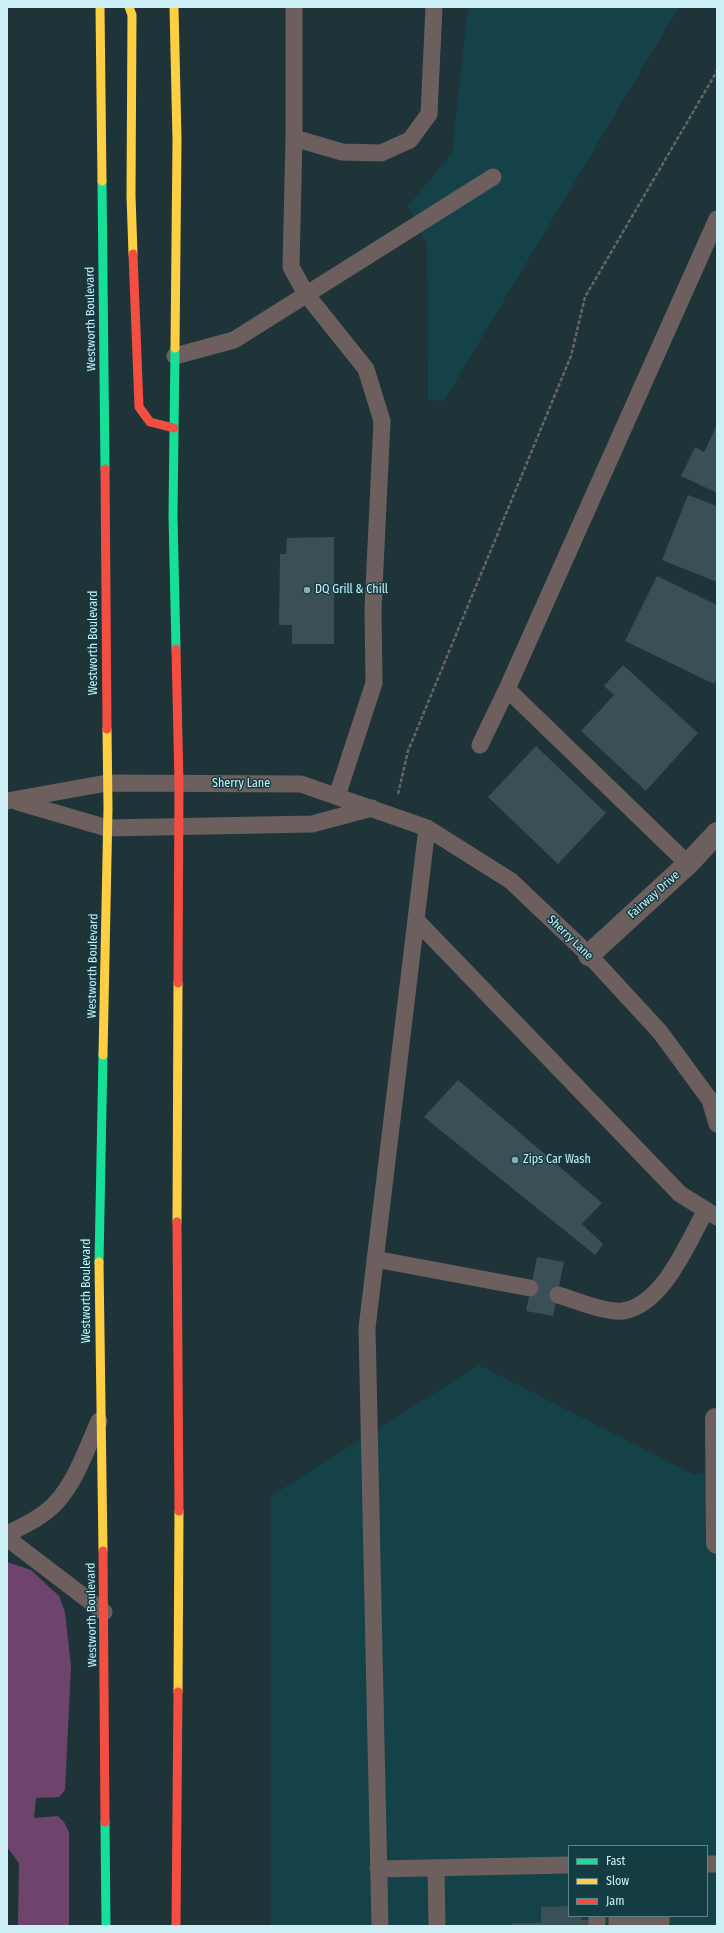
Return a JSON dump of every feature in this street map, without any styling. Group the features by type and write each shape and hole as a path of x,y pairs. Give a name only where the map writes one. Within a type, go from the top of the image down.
{"main road":[{"name":"Westworth Boulevard","path":"100,7 107,828 99,1216 106,1926"},
{"path":"129,7 132,14 132,196 139,407 150,422 174,428"},
{"path":"174,7 177,140 173,523 179,784 177,1226 179,1462 176,1926"}],"street":[{"name":"Fairway Drive","path":"589,955 627,918 688,864 717,833"},
{"path":"716,1417 717,1543"}],"lane":[{"path":"294,7 294,138 291,267 306,294 366,369 382,421 373,609 374,683 337,796"},
{"path":"294,138 342,152 381,153 410,140 429,114 434,7"},
{"path":"175,356 234,340 493,177"},
{"path":"480,745 507,689 717,219"},
{"path":"507,689 688,864"},
{"name":"Sherry Lane","path":"11,801 107,783 301,784 427,828 511,881 589,955 660,1032 710,1100 717,1124"},
{"path":"11,801 107,828 178,828 312,824 372,808"},
{"path":"380,1926 367,1328 427,828"},
{"path":"416,920 680,1194 711,1213 676,1267 659,1288 639,1306 622,1311 606,1310 558,1295"},
{"path":"375,1259 530,1288"},
{"path":"7,1534 28,1524 48,1510 71,1483 100,1419"},
{"path":"7,1538 104,1612"},
{"path":"378,1869 568,1865"},
{"path":"436,1868 437,1926"}],"path":[{"path":"392,816 408,751 571,356 585,297 717,71"}],"shaded area":[{"path":"468,7 679,7 444,401 428,400 427,243 408,206 452,153"},
{"path":"479,1365 695,1475 717,1470 717,1926 271,1926 271,1496"},
{"path":"7,1562 31,1570 59,1596 65,1612 71,1666 65,1790 59,1797 36,1798 34,1818 58,1816 64,1822 69,1832 69,1926 18,1926 19,1863 7,1847"}],"building":[{"path":"717,425 717,493 681,476 695,447 704,452"},
{"path":"688,495 717,506 717,582 662,560"},
{"name":"DQ Grill & Chill","path":"334,537 334,644 292,644 292,625 279,625 280,554 286,554 287,538"},
{"path":"657,576 717,605 717,678 714,684 625,641"},
{"path":"623,665 698,733 646,791 581,731 614,695 604,686"},
{"path":"536,746 606,813 558,864 488,797"},
{"name":"Zips Car Wash","path":"458,1080 602,1203 582,1224 603,1244 595,1255 424,1117"},
{"path":"537,1257 564,1262 553,1316 526,1311"},
{"path":"568,1906 568,1917 581,1917 582,1920 595,1920 595,1926 512,1926 512,1923 541,1923 541,1907"}],"traffic: fast":[{"path":"102,181 105,469"},
{"path":"175,348 173,516 176,649"},
{"path":"99,1262 103,1055"},
{"path":"105,1822 106,1926"}],"traffic: slow":[{"path":"100,7 102,181"},
{"path":"129,7 132,15 131,196 133,254"},
{"path":"174,7 177,140 175,348"},
{"path":"103,1055 108,808 107,729"},
{"path":"177,1222 178,983"},
{"path":"99,1262 103,1551"},
{"path":"178,1692 179,1511"}],"traffic: jam":[{"path":"133,254 139,407 150,422 174,428"},
{"path":"105,469 107,729"},
{"path":"176,649 179,784 178,983"},
{"path":"177,1222 179,1511"},
{"path":"103,1551 105,1822"},
{"path":"176,1926 178,1692"}],"place":[{"name":"DQ Grill & Chill","path":"307,590"},
{"name":"Zips Car Wash","path":"515,1160"}]}
